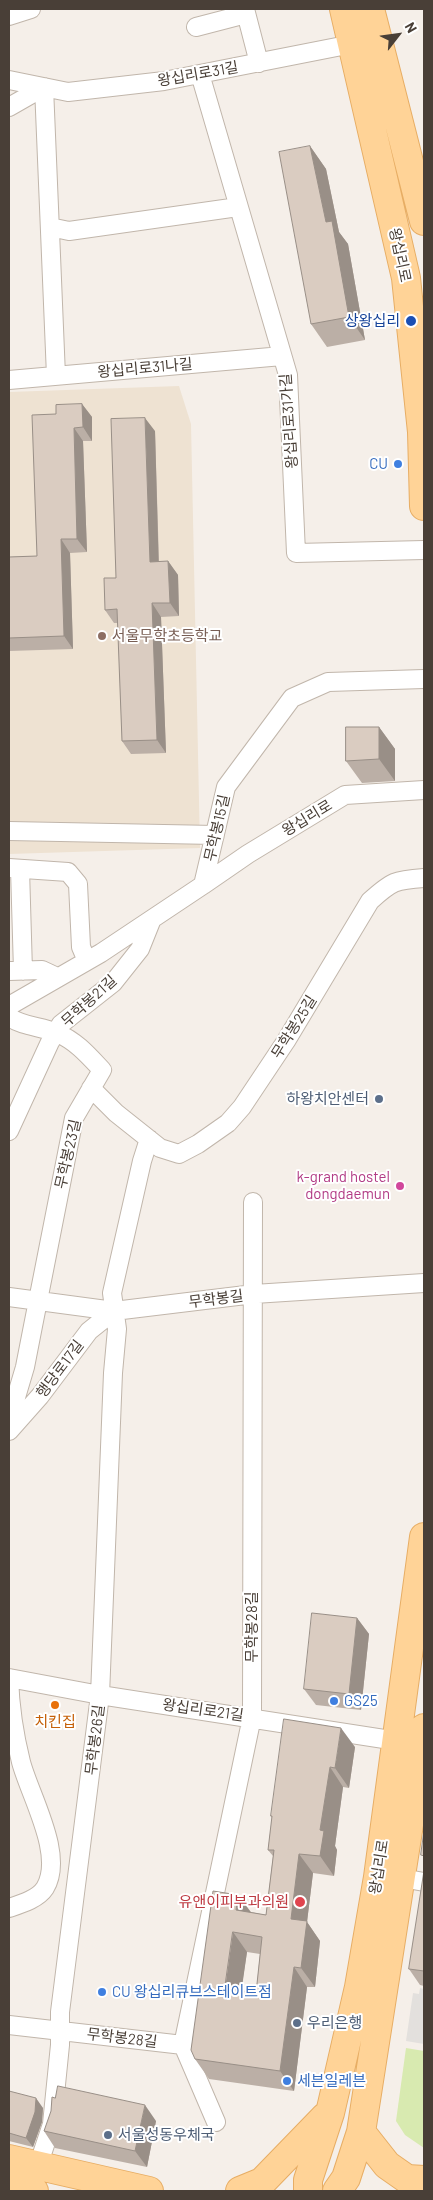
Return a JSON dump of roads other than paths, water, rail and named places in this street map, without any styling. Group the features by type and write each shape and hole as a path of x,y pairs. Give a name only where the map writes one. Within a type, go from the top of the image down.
{"main road":[{"name":"왕십리로","path":"344,9 406,278 421,378 424,506"},
{"name":"왕십리로","path":"370,9 424,221"},
{"name":"왕십리로","path":"337,2191 346,2178 361,2132 413,1880 424,1537"},
{"name":"왕십리로","path":"308,2191 308,2180 330,2112 359,1987 378,1877 417,1740"},
{"path":"240,2191 262,2182 330,2112"},
{"path":"361,2132 387,2165 419,2187"},
{"path":"9,2160 36,2179"},
{"path":"9,2185 36,2179 149,2191"}],"street":[{"path":"9,16 31,9"},
{"path":"196,27 246,11 259,63"},
{"name":"왕십리로31길","path":"9,80 68,92 164,81 352,44"},
{"name":"왕십리로31가길","path":"200,74 288,376 296,553 424,550"},
{"path":"9,107 44,87 56,376"},
{"path":"50,227 70,231 238,206"},
{"name":"왕십리로31나길","path":"9,380 282,356"},
{"name":"무학봉15길","path":"203,885 226,787 292,698 328,682 424,679"},
{"name":"왕십리로","path":"203,885 248,854 345,794 424,790"},
{"path":"9,831 215,836"},
{"path":"57,977 42,970 16,971 14,869 68,872 78,884 81,947 87,961"},
{"name":"무학봉25길","path":"91,1088 116,1113 160,1148 179,1154 198,1144 228,1123 242,1107 286,1041 370,901 390,883 404,879 424,878"},
{"path":"9,1006 87,961 203,885"},
{"name":"무학봉21길","path":"9,1131 61,1024 113,984 140,949 152,918"},
{"name":"무학봉21길","path":"9,1017 19,1024 56,1032"},
{"name":"무학봉23길","path":"38,1302 74,1118 102,1070 77,1044 56,1032"},
{"path":"114,1311 112,1292 117,1266 149,1139"},
{"name":"무학봉28길","path":"9,2025 184,2045 252,1717 253,1202"},
{"name":"무학봉길","path":"9,1297 114,1311 254,1294 424,1283"},
{"name":"행당로17길","path":"9,1421 24,1367 38,1302"},
{"name":"행당로17길","path":"9,1431 40,1396 89,1331 114,1311"},
{"name":"무학봉26길","path":"36,2179 52,2124 60,2012 100,1696 113,1373 117,1329 114,1311"},
{"path":"9,1678 10,1706 21,1763 49,1842 52,1864 45,1888 31,1900 9,1908"},
{"name":"왕십리로21길","path":"9,1678 100,1696 417,1740"},
{"path":"184,2045 216,2122"}],"place":[{"name":"상왕십리","path":"411,321"},
{"name":"CU","path":"398,464"},
{"name":"서울무학초등학교","path":"102,636"},
{"name":"하왕치안센터","path":"379,1099"},
{"name":"k-grand hostel dongdaemun","path":"400,1186"},
{"name":"GS25","path":"334,1701"},
{"name":"치킨집","path":"55,1705"},
{"name":"유앤이피부과의원","path":"300,1902"},
{"name":"CU 왕십리큐브스테이트점","path":"102,1992"},
{"name":"우리은행","path":"297,2023"},
{"name":"세븐일레븐","path":"287,2081"},
{"name":"서울성동우체국","path":"108,2135"}]}
